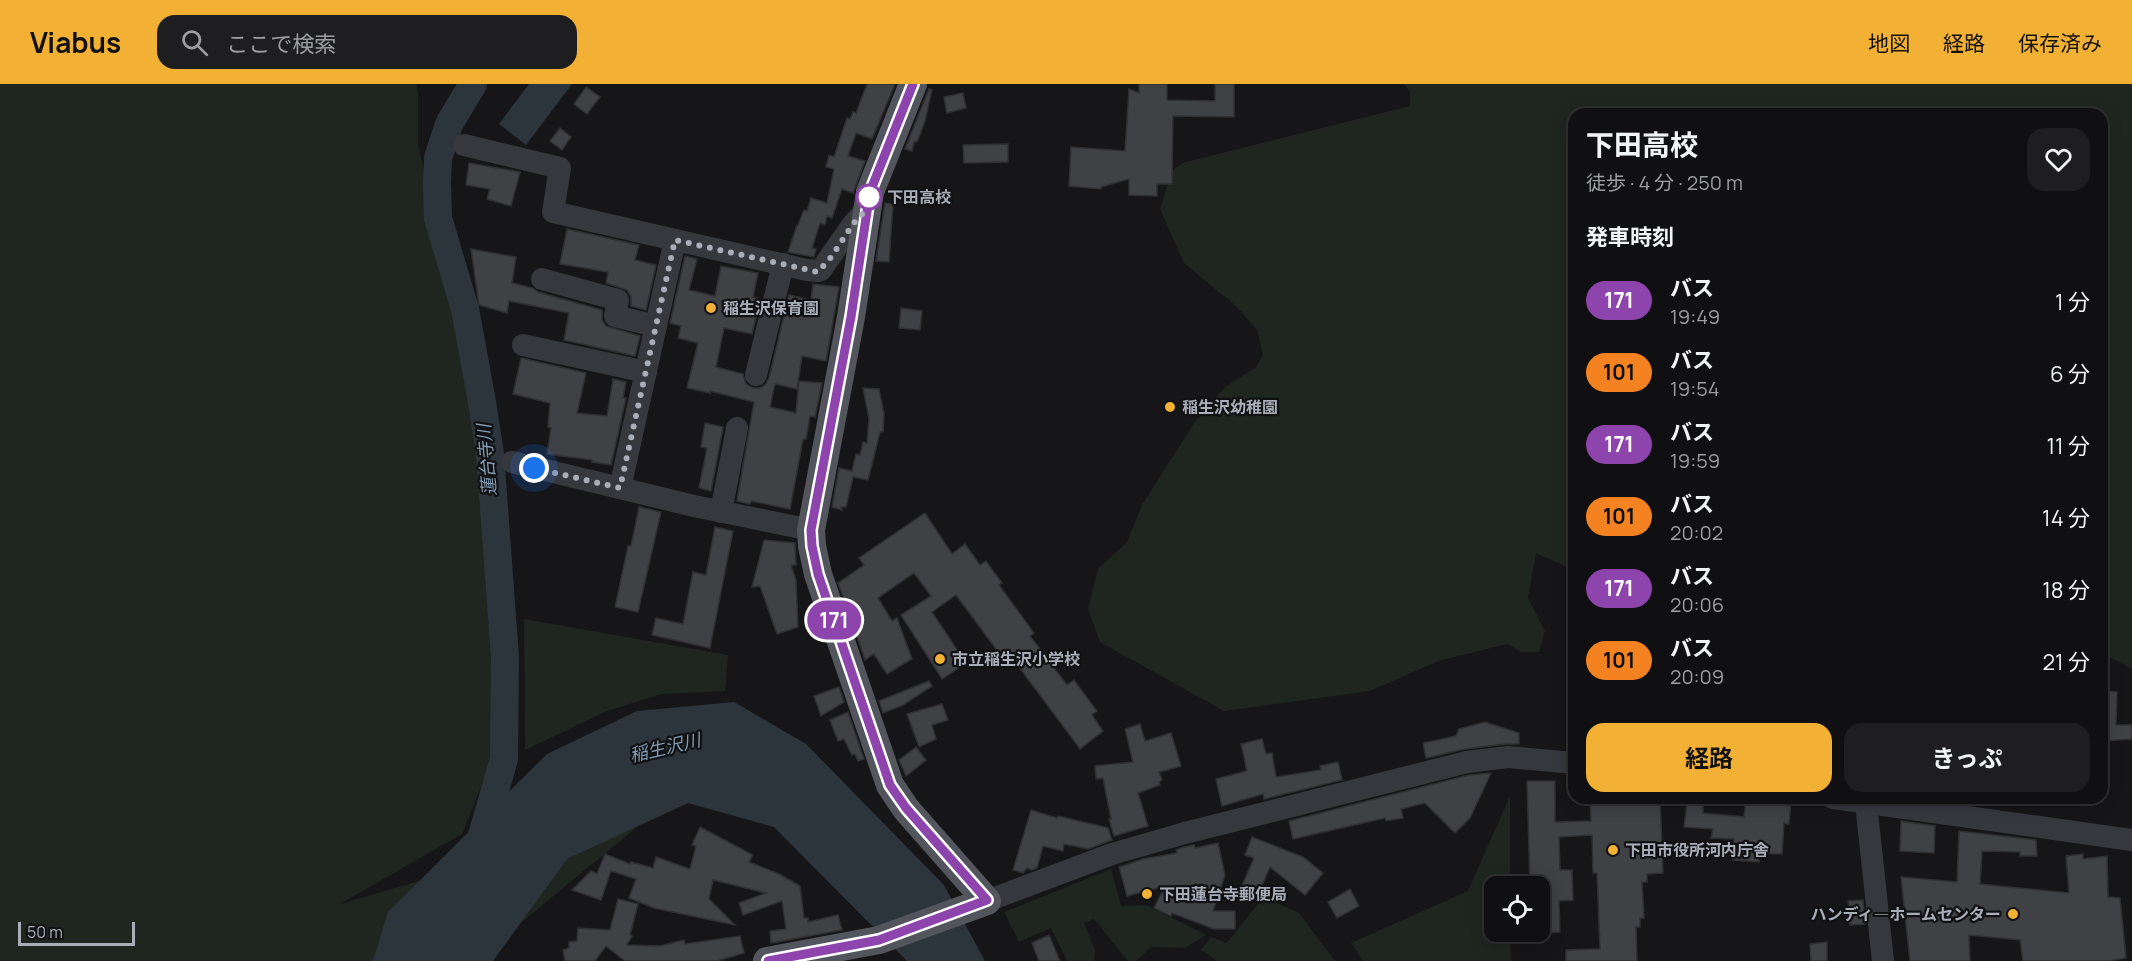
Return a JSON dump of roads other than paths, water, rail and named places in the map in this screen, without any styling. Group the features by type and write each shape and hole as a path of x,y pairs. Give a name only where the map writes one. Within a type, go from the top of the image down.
{"main road":[{"path":"768,961 879,940 980,903 890,785 818,574 812,546 811,530 851,317 870,192 913,84"}],"street":[{"path":"464,145 560,168 553,212 818,272 853,224 868,208"},
{"path":"620,488 675,240"},
{"path":"756,375 783,264"},
{"path":"542,279 618,300 615,316 656,326"},
{"path":"523,345 646,372"},
{"path":"721,512 737,428"},
{"path":"512,462 721,512 811,530"},
{"path":"980,903 1112,854 1266,812 1467,762 1508,757 1568,762"},
{"path":"1866,804 1883,961"},
{"path":"1880,804 2132,840"}],"water":[{"path":"529,84 572,84 526,145 499,124"},
{"name":"稲生沢川","path":"734,702 806,744 944,885 985,961 907,961 774,827 688,803 567,859 493,961 373,961 388,912 547,754 637,711"}],"waterway":[{"name":"蓮台寺川","path":"473,84 449,124 438,158 437,183 438,218 465,309 490,454 505,657 504,759 479,846"}],"place":[{"name":"下田高校","path":"869,197"},
{"name":"稲生沢保育園","path":"711,308"},
{"name":"稲生沢幼稚園","path":"1170,407"},
{"name":"市立稲生沢小学校","path":"940,659"},
{"name":"下田市役所河内庁舎","path":"1613,850"},
{"name":"下田蓮台寺郵便局","path":"1147,894"},
{"name":"ハンディ―ホームセンター","path":"2013,914"}]}
